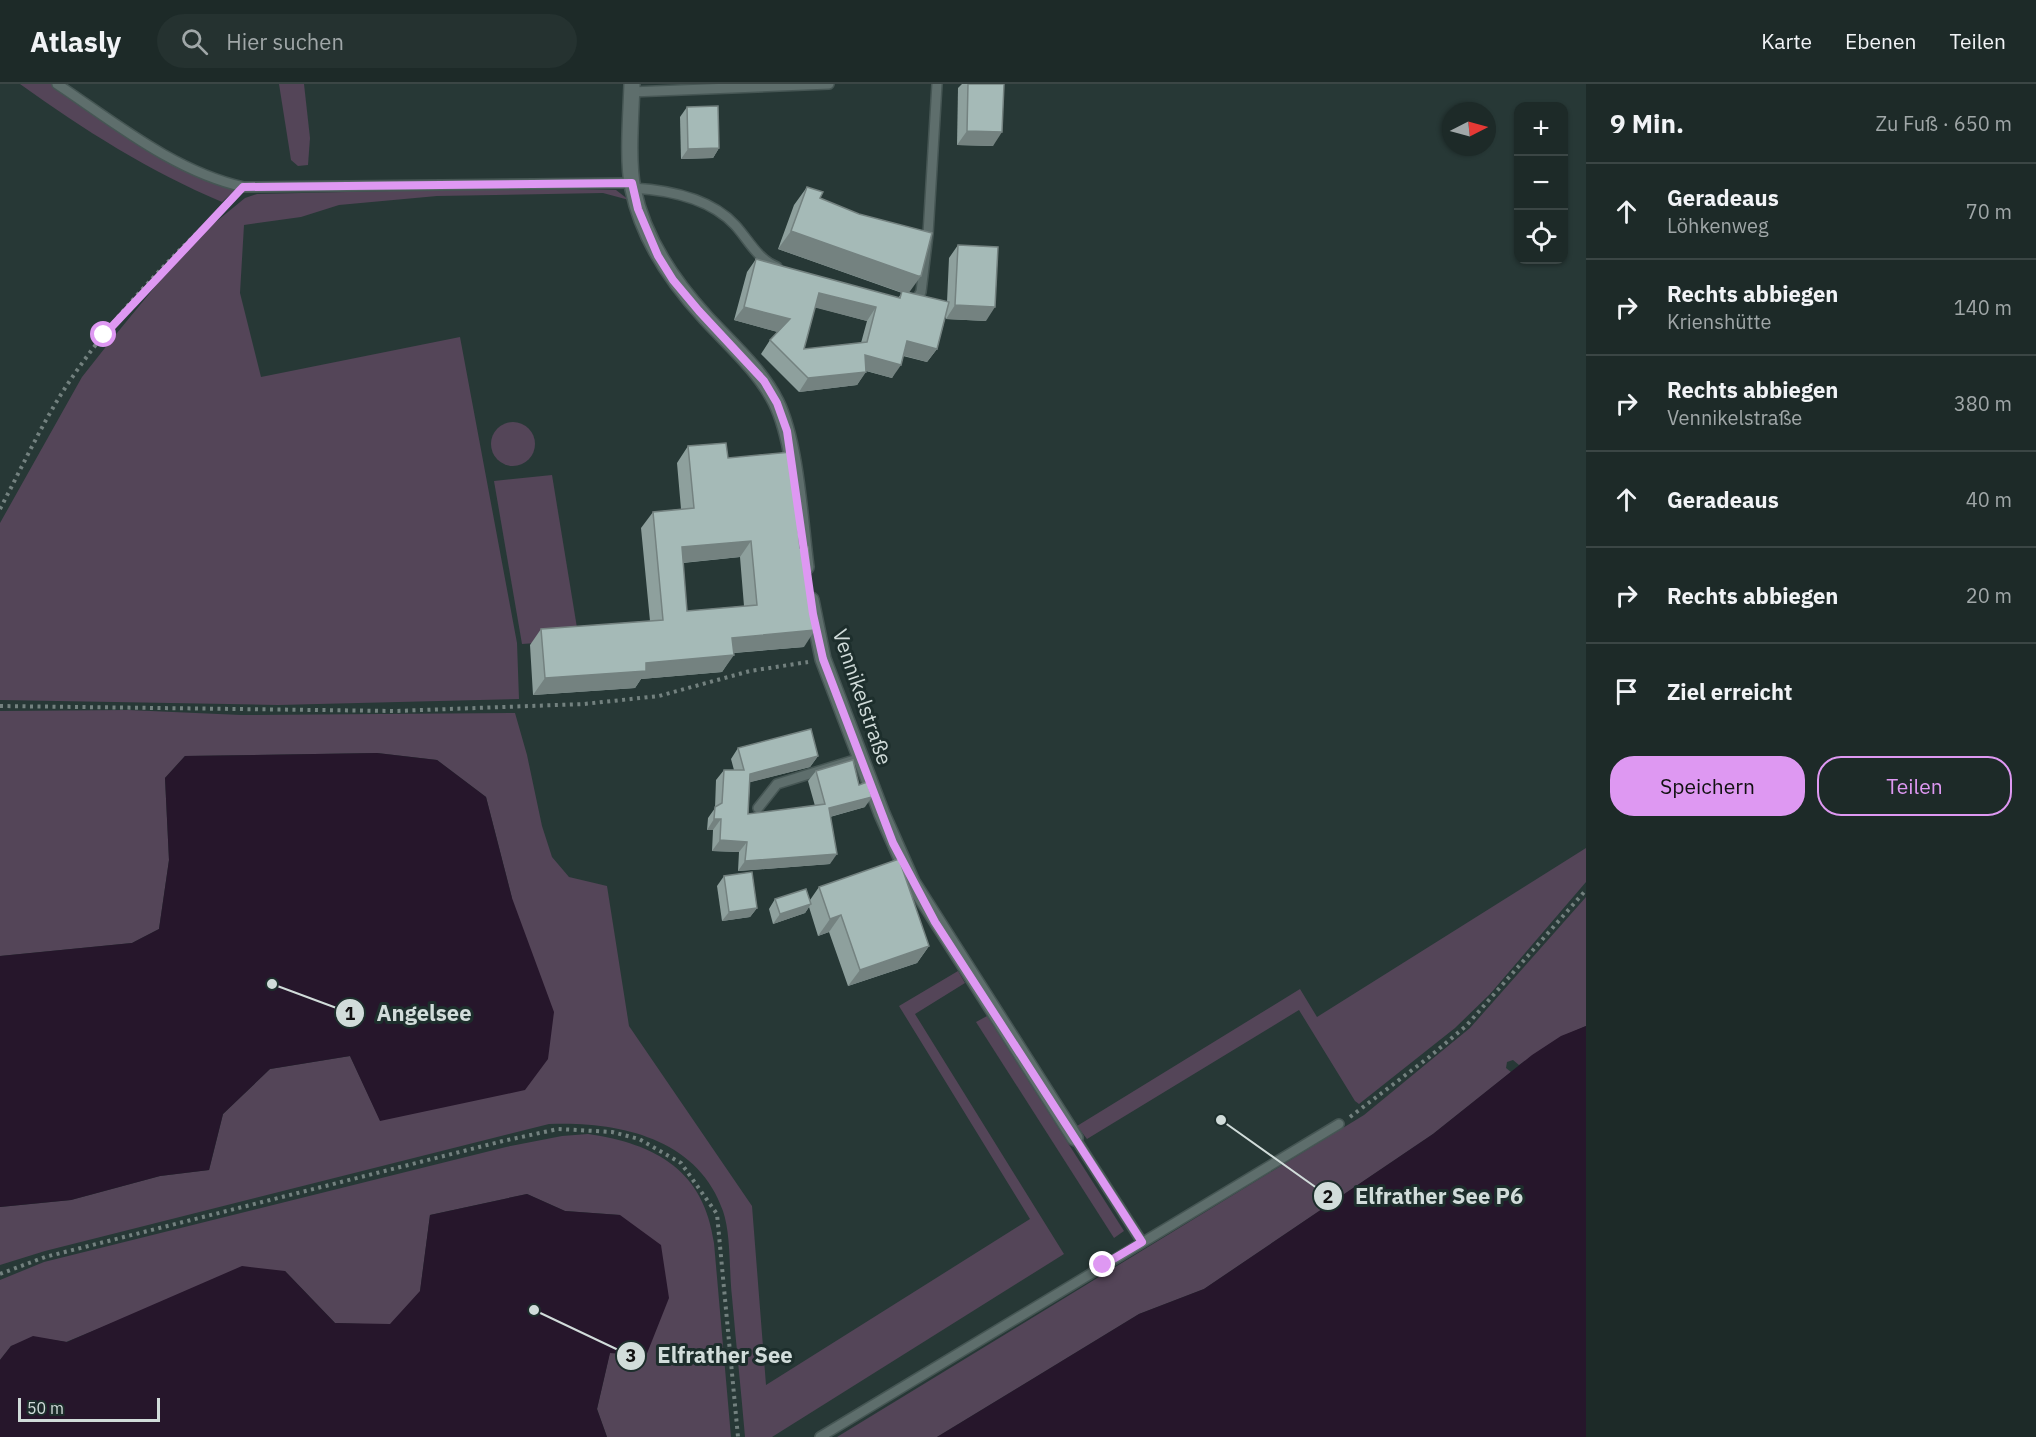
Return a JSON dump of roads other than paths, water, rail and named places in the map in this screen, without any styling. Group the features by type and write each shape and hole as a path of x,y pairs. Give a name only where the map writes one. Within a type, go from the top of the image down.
{"street":[{"name":"Vennikelstraße","path":"632,88 632,186 647,234 673,280 764,381 777,403 787,431 813,614 823,659 893,843 912,882 1075,1138"}],"lane":[{"path":"57,84 182,163 217,180 243,187 632,186 674,193 704,203 734,224 765,260 783,269"},
{"path":"632,88 829,84"},
{"path":"894,298 915,300 921,292 928,234 937,84"},
{"path":"758,808 777,784 861,758"},
{"path":"820,1437 1339,1124"},
{"path":"1075,1138 1142,1242"}],"place":[{"name":"Angelsee","path":"272,984"},
{"name":"Elfrather See P6","path":"1221,1120"},
{"name":"Elfrather See","path":"534,1310"}]}
